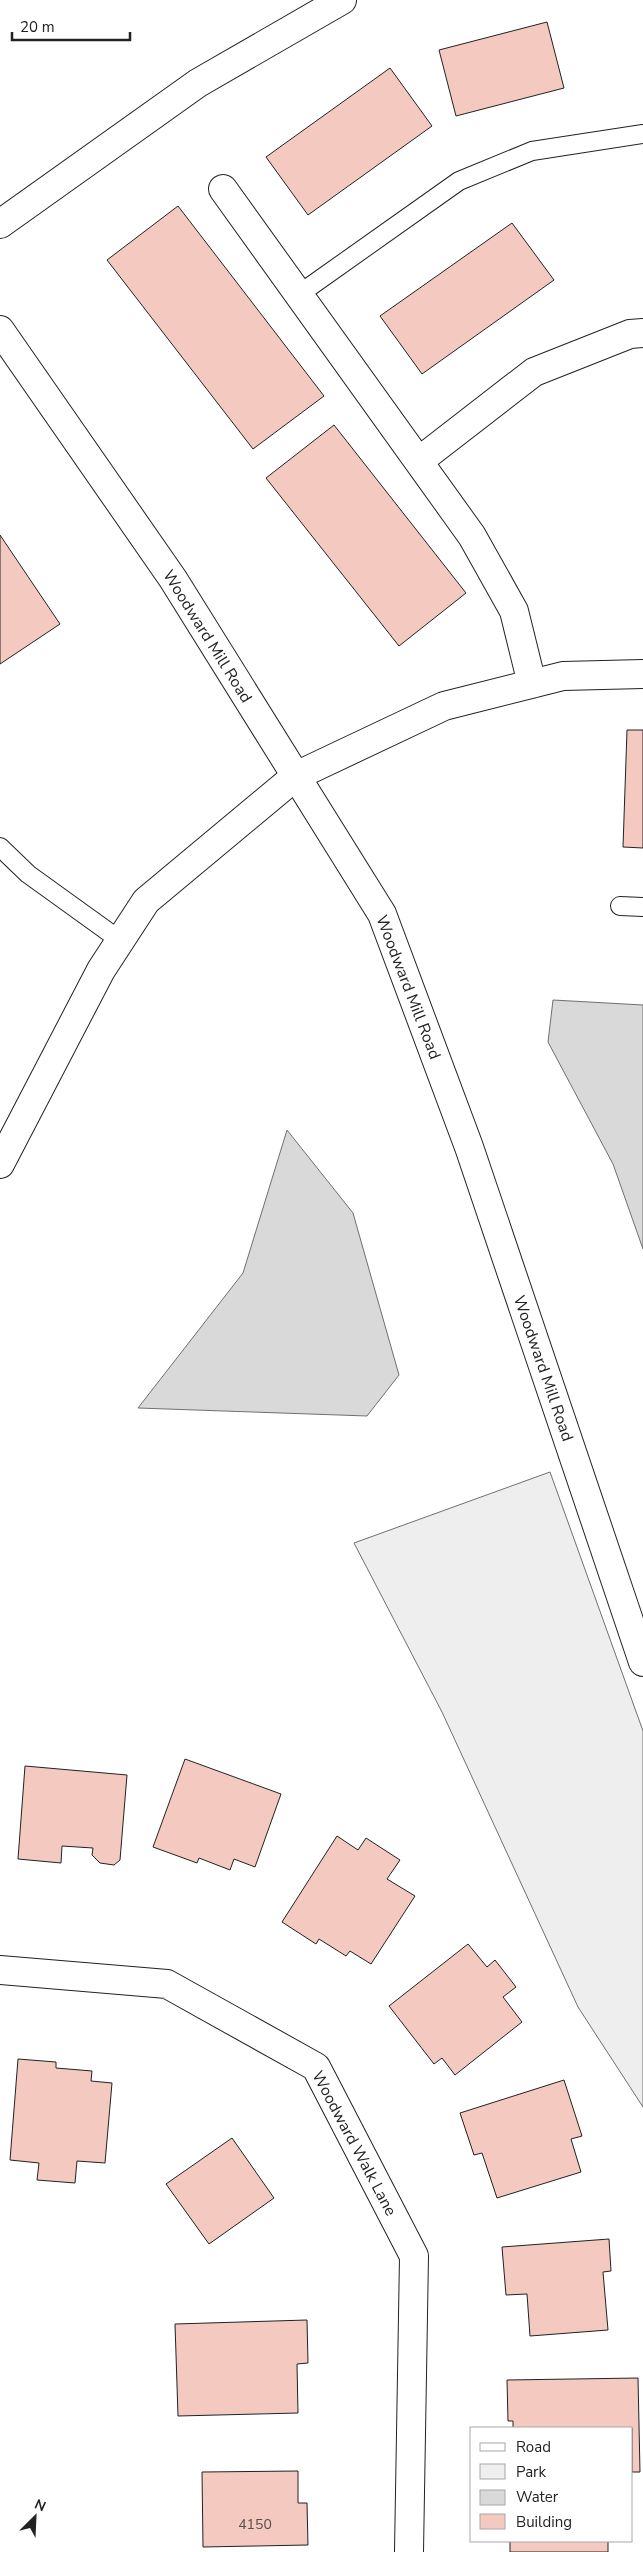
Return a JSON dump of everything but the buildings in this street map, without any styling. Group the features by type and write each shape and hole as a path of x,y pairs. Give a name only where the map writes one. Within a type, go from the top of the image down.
{"street":[{"path":"0,224 198,83 342,0"},
{"path":"223,189 472,536 514,611 532,684"},
{"name":"Woodward Mill Road","path":"0,330 173,579 382,914 469,1147 643,1662"},
{"path":"419,461 534,372 630,334 643,333"},
{"path":"0,1164 101,970 146,901 296,776 444,706 562,676 643,674"},
{"name":"Woodward Walk Lane","path":"0,1970 167,1984 316,2067 414,2256 409,2552"}],"lane":[{"path":"298,295 459,181 532,151 643,134"},
{"path":"0,847 28,874 120,941"},
{"path":"620,906 643,906"}],"green space":[{"path":"550,1472 643,1731 643,2107 578,2007 442,1712 354,1543"}],"water":[{"path":"553,1000 643,1005 643,1249 613,1164 548,1042"},
{"path":"287,1130 353,1213 399,1375 367,1416 138,1408 243,1273"}]}
